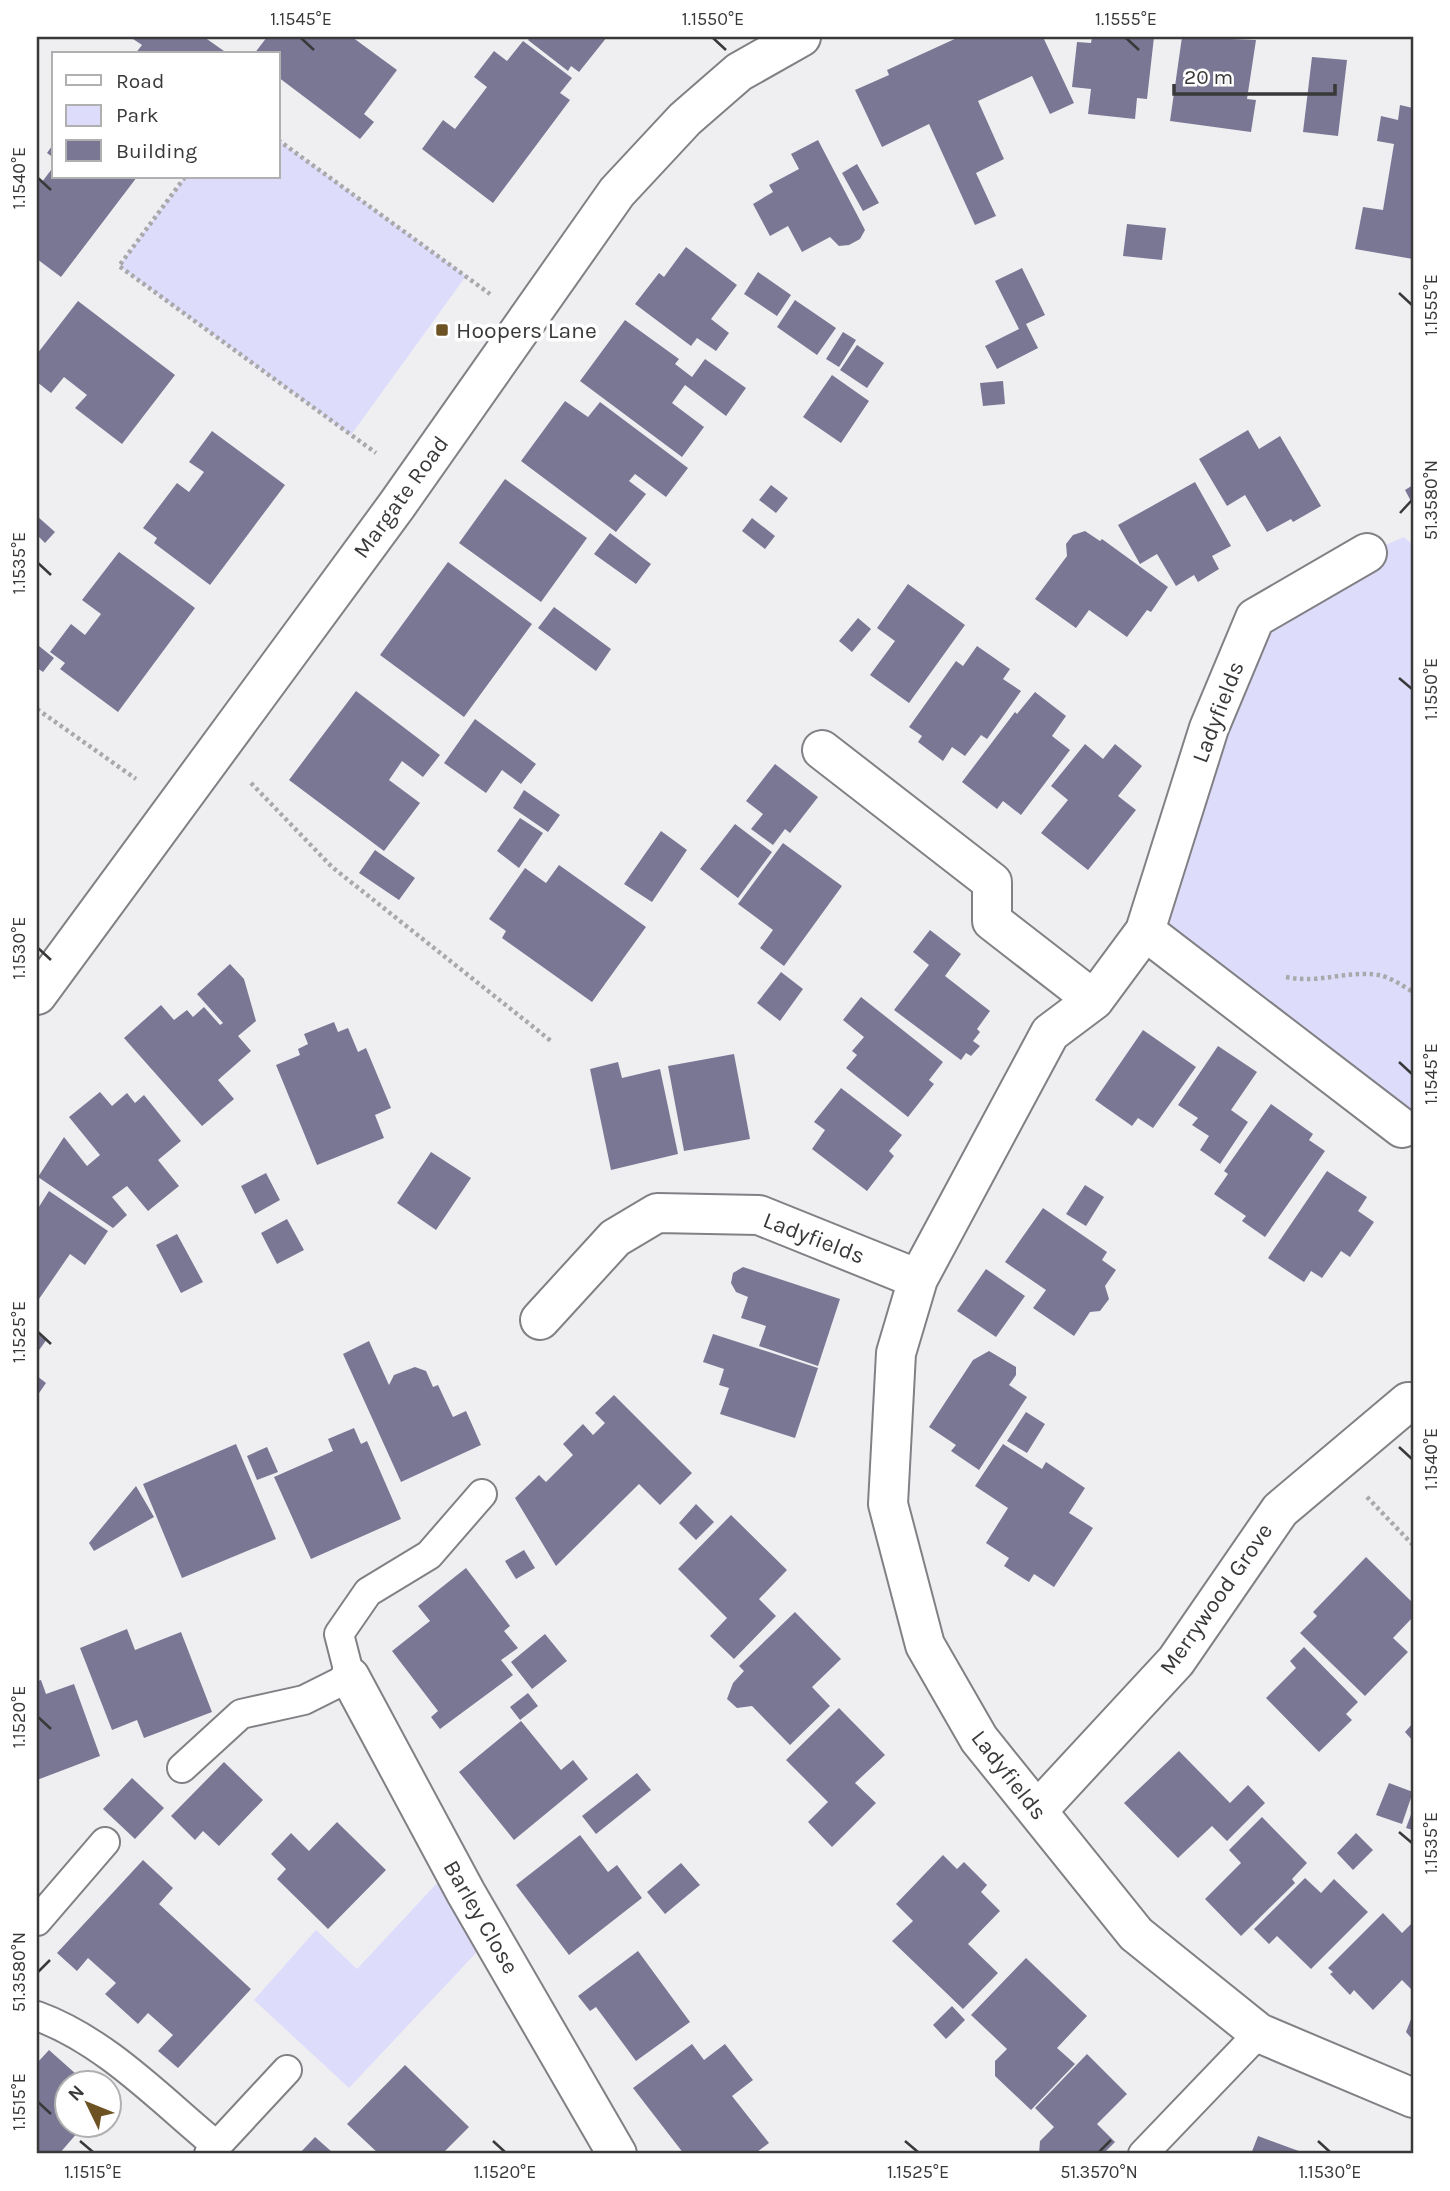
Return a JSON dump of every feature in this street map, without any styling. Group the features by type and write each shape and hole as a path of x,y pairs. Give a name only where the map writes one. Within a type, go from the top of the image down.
{"street":[{"name":"Margate Road","path":"37,995 414,480 617,192 685,119 739,72 800,37"},
{"name":"Ladyfields","path":"1367,553 1255,618 1209,728 1145,931 1094,1000 1050,1032 918,1279 896,1353 888,1504 925,1645 979,1739 1136,1934 1258,2033 1413,2098"},
{"path":"822,750 992,882 992,921 1094,1000"},
{"path":"1145,931 1402,1128"},
{"name":"Ladyfields","path":"540,1320 615,1238 657,1213 759,1215 918,1279"},
{"name":"Merrywood Grove","path":"1037,1811 1177,1661 1280,1510 1408,1402"},
{"name":"Barley Close","path":"350,1677 462,1885 617,2154"}],"lane":[{"path":"182,1768 241,1714 304,1700 350,1677 339,1634 368,1592 429,1555 482,1494"},
{"path":"37,1921 105,1842"},
{"path":"37,2016 60,2025 125,2068 213,2150 286,2070"},
{"path":"1143,2154 1258,2033"}],"path":[{"path":"280,141 527,320"},
{"path":"184,178 119,266 414,480"},
{"path":"37,709 174,806"},
{"path":"218,746 332,867 551,1041"},
{"path":"1233,997 1257,968 1288,978 1314,981 1343,975 1380,975 1413,992"},
{"path":"1334,1464 1413,1545"}],"green space":[{"path":"280,141 466,276 351,435 119,266 184,178 280,178"},
{"path":"1404,537 1413,545 1413,1133 1145,931 1255,618 1367,553"},
{"path":"452,1867 492,1936 349,2088 254,2000 316,1930 357,1969"}],"building":[{"path":"130,37 204,37 224,51 137,52 142,45"},
{"path":"267,37 352,37 397,70 364,114 374,122 360,139 280,79 280,52 256,52"},
{"path":"530,37 607,37 579,72 571,66 568,71 528,40"},
{"path":"959,37 1043,37 1074,103 1050,114 1032,76 978,101 1004,159 976,173 996,216 975,225 929,124 882,147 855,90 889,75 887,70"},
{"path":"1092,37 1154,37 1147,99 1137,98 1135,119 1088,114 1091,89 1072,87 1077,42 1091,43"},
{"path":"1182,37 1256,40 1247,99 1256,100 1251,132 1170,121"},
{"path":"523,41 572,78 560,93 570,100 493,203 422,149 443,120 455,129 487,87 474,77 494,51 507,61"},
{"path":"1312,57 1347,60 1338,136 1303,132"},
{"path":"1400,105 1413,108 1413,259 1355,249 1363,207 1383,210 1394,144 1377,141 1381,116 1398,120"},
{"path":"818,140 865,230 860,239 849,245 839,246 830,237 802,252 788,226 770,236 753,204 773,192 769,185 799,169 791,154"},
{"path":"857,164 879,203 863,211 842,173"},
{"path":"52,169 52,178 136,178 61,277 37,259 37,178 42,182"},
{"path":"1127,224 1166,228 1162,260 1123,256"},
{"path":"686,247 737,285 711,319 729,333 716,351 697,338 691,346 635,304 659,273 664,277"},
{"path":"1022,268 1045,315 1026,324 1038,348 997,369 985,346 1019,329 995,281"},
{"path":"758,272 791,295 777,316 744,294"},
{"path":"795,300 836,328 817,355 777,327"},
{"path":"78,301 175,375 122,444 75,408 87,395 64,377 51,393 37,382 37,354"},
{"path":"625,320 679,359 675,364 692,377 705,359 746,388 726,416 685,385 672,403 704,427 682,457 580,381"},
{"path":"843,332 856,340 839,367 826,359"},
{"path":"857,345 884,363 867,388 840,370"},
{"path":"832,375 869,401 841,443 803,417"},
{"path":"1003,381 1005,404 983,406 980,383"},
{"path":"565,401 588,417 600,402 688,468 666,497 635,474 629,481 646,494 616,532 521,461"},
{"path":"1248,430 1259,449 1280,436 1321,506 1293,522 1291,519 1267,532 1245,495 1227,506 1199,459"},
{"path":"212,431 285,485 210,585 154,543 157,538 143,528 177,483 189,492 204,472 189,462"},
{"path":"505,479 587,538 541,602 459,543"},
{"path":"1195,482 1231,546 1212,556 1219,569 1198,582 1194,575 1176,586 1157,554 1140,564 1118,525"},
{"path":"771,485 788,498 776,513 759,500"},
{"path":"1413,485 1413,505 1405,490"},
{"path":"37,516 55,532 45,543 37,535"},
{"path":"752,518 775,536 765,549 742,531"},
{"path":"1085,531 1100,541 1102,539 1168,587 1151,612 1147,610 1127,637 1089,610 1076,628 1035,599 1067,556 1066,544 1073,535"},
{"path":"610,533 651,564 636,584 594,554"},
{"path":"119,552 195,608 118,712 60,669 65,663 50,652 71,624 85,635 101,614 82,600"},
{"path":"448,562 532,624 464,717 380,655"},
{"path":"908,584 965,625 909,703 870,675 895,641 877,628"},
{"path":"554,607 611,649 596,671 538,628"},
{"path":"858,618 871,629 852,652 839,641"},
{"path":"39,646 54,658 43,672 37,668"},
{"path":"977,646 1010,669 1003,679 1021,691 987,739 981,735 965,756 952,747 943,761 918,742 922,736 909,727 956,661 963,666"},
{"path":"356,691 440,755 423,777 402,761 389,780 420,803 384,851 289,780"},
{"path":"1035,692 1066,716 1052,736 1070,750 1021,815 1003,801 997,809 962,782 1015,712 1017,714"},
{"path":"475,719 536,764 521,784 502,770 486,793 444,763"},
{"path":"1085,744 1103,759 1115,744 1142,766 1118,796 1136,810 1088,870 1041,833 1068,800 1051,786"},
{"path":"775,764 818,797 790,833 785,829 773,845 751,829 763,814 746,801"},
{"path":"524,790 560,815 548,832 513,808"},
{"path":"520,818 543,833 519,868 497,851"},
{"path":"735,824 772,852 738,898 700,869"},
{"path":"661,831 687,850 652,902 624,884"},
{"path":"783,843 842,886 784,966 760,948 773,930 738,904"},
{"path":"375,850 415,878 399,900 359,873"},
{"path":"559,865 646,927 592,1002 502,938 506,931 489,919 525,868 546,883"},
{"path":"930,930 961,954 945,976 990,1011 977,1029 980,1032 973,1041 980,1046 971,1056 966,1053 961,1060 894,1010 929,965 913,952"},
{"path":"230,964 244,979 256,1021 238,1036 251,1051 218,1080 234,1099 202,1126 124,1038 161,1005 174,1020 187,1010 193,1017 204,1007 220,1025 223,1023 197,994"},
{"path":"781,972 803,989 780,1021 757,1003"},
{"path":"861,997 943,1062 929,1080 934,1084 908,1117 846,1068 857,1055 852,1051 864,1037 843,1020"},
{"path":"334,1022 338,1032 348,1028 358,1052 366,1048 391,1108 375,1115 384,1138 317,1165 276,1065 300,1055 298,1049 308,1044 304,1034"},
{"path":"1143,1030 1196,1067 1153,1128 1138,1118 1132,1126 1095,1100"},
{"path":"1218,1046 1257,1072 1231,1110 1248,1122 1220,1164 1200,1150 1209,1136 1192,1125 1198,1118 1178,1105"},
{"path":"734,1054 750,1139 684,1151 668,1066"},
{"path":"618,1062 622,1078 660,1069 678,1154 611,1170 590,1069"},
{"path":"841,1088 902,1135 889,1151 894,1156 867,1191 812,1149 825,1130 814,1122"},
{"path":"100,1092 112,1106 127,1093 135,1103 144,1095 181,1141 158,1160 179,1186 148,1211 127,1186 112,1197 127,1215 113,1228 38,1177 64,1137 87,1166 100,1155 69,1117"},
{"path":"1271,1104 1313,1134 1309,1140 1325,1151 1265,1237 1242,1221 1246,1216 1214,1194 1228,1174 1224,1171"},
{"path":"431,1152 471,1178 436,1230 397,1203"},
{"path":"1327,1171 1367,1197 1358,1211 1374,1222 1350,1257 1341,1251 1322,1278 1311,1271 1304,1282 1268,1258"},
{"path":"266,1173 280,1200 255,1214 241,1186"},
{"path":"1085,1185 1104,1197 1086,1226 1066,1214"},
{"path":"49,1191 108,1231 85,1265 70,1254 39,1299 37,1210"},
{"path":"1043,1208 1107,1252 1102,1260 1116,1270 1105,1286 1109,1299 1100,1311 1090,1312 1074,1336 1033,1308 1046,1290 1005,1262"},
{"path":"287,1219 304,1250 277,1264 261,1233"},
{"path":"177,1234 203,1282 181,1293 156,1245"},
{"path":"743,1267 840,1299 818,1366 759,1346 766,1326 741,1318 748,1297 736,1292 731,1283 733,1273"},
{"path":"986,1269 1025,1296 996,1337 957,1311"},
{"path":"37,1332 47,1339 37,1353"},
{"path":"713,1334 818,1368 795,1438 720,1414 729,1388 719,1385 724,1369 703,1362"},
{"path":"369,1341 389,1385 394,1375 415,1367 426,1371 433,1387 438,1385 453,1417 466,1411 481,1445 401,1482 343,1354"},
{"path":"989,1351 1016,1367 1016,1375 1009,1385 1027,1397 979,1470 951,1451 956,1445 929,1427 973,1360"},
{"path":"37,1376 46,1383 37,1396"},
{"path":"614,1395 692,1473 660,1505 639,1484 556,1566 515,1498 539,1475 546,1482 573,1455 563,1444 583,1424 593,1435 605,1423 595,1413"},
{"path":"1026,1412 1045,1424 1027,1453 1007,1441"},
{"path":"354,1428 361,1444 367,1441 401,1519 311,1559 274,1477 333,1451 328,1439"},
{"path":"236,1444 276,1539 182,1578 143,1484"},
{"path":"1003,1444 1042,1469 1046,1462 1085,1488 1069,1513 1093,1528 1054,1587 1034,1574 1029,1582 1004,1566 1009,1558 986,1543 1008,1508 975,1486"},
{"path":"267,1447 278,1472 257,1480 247,1456"},
{"path":"136,1486 154,1517 94,1551 89,1543"},
{"path":"696,1504 714,1522 696,1540 679,1523"},
{"path":"731,1515 787,1570 759,1599 776,1616 734,1659 710,1636 727,1618 678,1569"},
{"path":"524,1550 535,1568 516,1579 505,1561"},
{"path":"1366,1557 1413,1603 1413,1617 1393,1638 1408,1652 1365,1696 1300,1633 1317,1616 1313,1612"},
{"path":"466,1568 510,1626 504,1631 518,1648 501,1660 513,1675 440,1729 431,1717 438,1711 392,1651 430,1621 418,1606"},
{"path":"795,1612 841,1659 812,1687 830,1706 790,1745 752,1706 737,1708 727,1699 733,1683 744,1671 739,1666"},
{"path":"127,1629 135,1650 181,1632 212,1712 144,1738 137,1720 112,1730 80,1648"},
{"path":"545,1634 567,1661 532,1689 511,1662"},
{"path":"1304,1647 1358,1702 1346,1714 1352,1720 1319,1752 1266,1698 1296,1668 1290,1661"},
{"path":"41,1680 46,1694 74,1684 100,1756 37,1780 37,1681"},
{"path":"528,1693 538,1706 520,1720 510,1707"},
{"path":"839,1708 885,1755 855,1783 876,1803 832,1847 808,1822 828,1802 786,1760"},
{"path":"521,1721 561,1770 573,1760 588,1779 514,1840 459,1772"},
{"path":"1413,1723 1413,1741 1405,1732"},
{"path":"1179,1751 1230,1803 1248,1785 1265,1803 1227,1841 1212,1826 1178,1858 1124,1803"},
{"path":"224,1762 263,1800 219,1846 203,1831 195,1840 171,1816"},
{"path":"637,1773 651,1790 596,1834 582,1816"},
{"path":"132,1778 164,1808 135,1839 103,1809"},
{"path":"1389,1783 1413,1792 1402,1824 1376,1815"},
{"path":"1413,1809 1413,1830 1406,1828"},
{"path":"1262,1817 1307,1863 1292,1879 1295,1883 1241,1936 1205,1899 1241,1863 1229,1850"},
{"path":"337,1822 386,1870 328,1929 277,1879 286,1869 271,1854 291,1833 309,1851"},
{"path":"1356,1833 1373,1850 1353,1870 1337,1853"},
{"path":"580,1835 608,1872 617,1865 642,1898 569,1955 516,1885"},
{"path":"943,1855 957,1869 964,1862 987,1885 981,1892 1000,1911 968,1944 998,1973 963,2009 892,1941 913,1921 896,1904"},
{"path":"143,1860 173,1888 159,1904 251,1989 178,2068 158,2051 173,2035 148,2013 138,2024 105,1994 116,1983 88,1958 77,1971 57,1953"},
{"path":"681,1863 700,1885 665,1914 647,1892"},
{"path":"1305,1878 1321,1893 1334,1879 1368,1912 1311,1969 1277,1936 1269,1944 1254,1929"},
{"path":"1383,1913 1402,1933 1413,1922 1413,1991 1402,1980 1373,2010 1354,1990 1350,1995 1330,1974 1333,1972 1328,1968"},
{"path":"638,1951 690,2022 636,2061 596,2007 590,2011 578,1996"},
{"path":"1026,1958 1087,2016 1057,2048 1075,2064 1031,2110 995,2076 995,2061 1007,2049 971,2015"},
{"path":"952,2006 965,2020 946,2039 933,2025"},
{"path":"1413,2014 1413,2040 1406,2032"},
{"path":"692,2044 704,2060 725,2044 753,2080 732,2096 769,2143 754,2154 684,2154 633,2088"},
{"path":"49,2050 69,2068 52,2068 52,2138 73,2138 59,2154 37,2154 37,2063"},
{"path":"1087,2054 1127,2094 1097,2124 1115,2142 1103,2154 1039,2154 1040,2141 1054,2127 1035,2108"},
{"path":"405,2065 469,2127 442,2154 379,2154 347,2124"},
{"path":"1258,2136 1307,2154 1251,2154"},
{"path":"315,2137 332,2152 299,2154"}],"place":[{"name":"Hoopers Lane","path":"442,330"}]}
